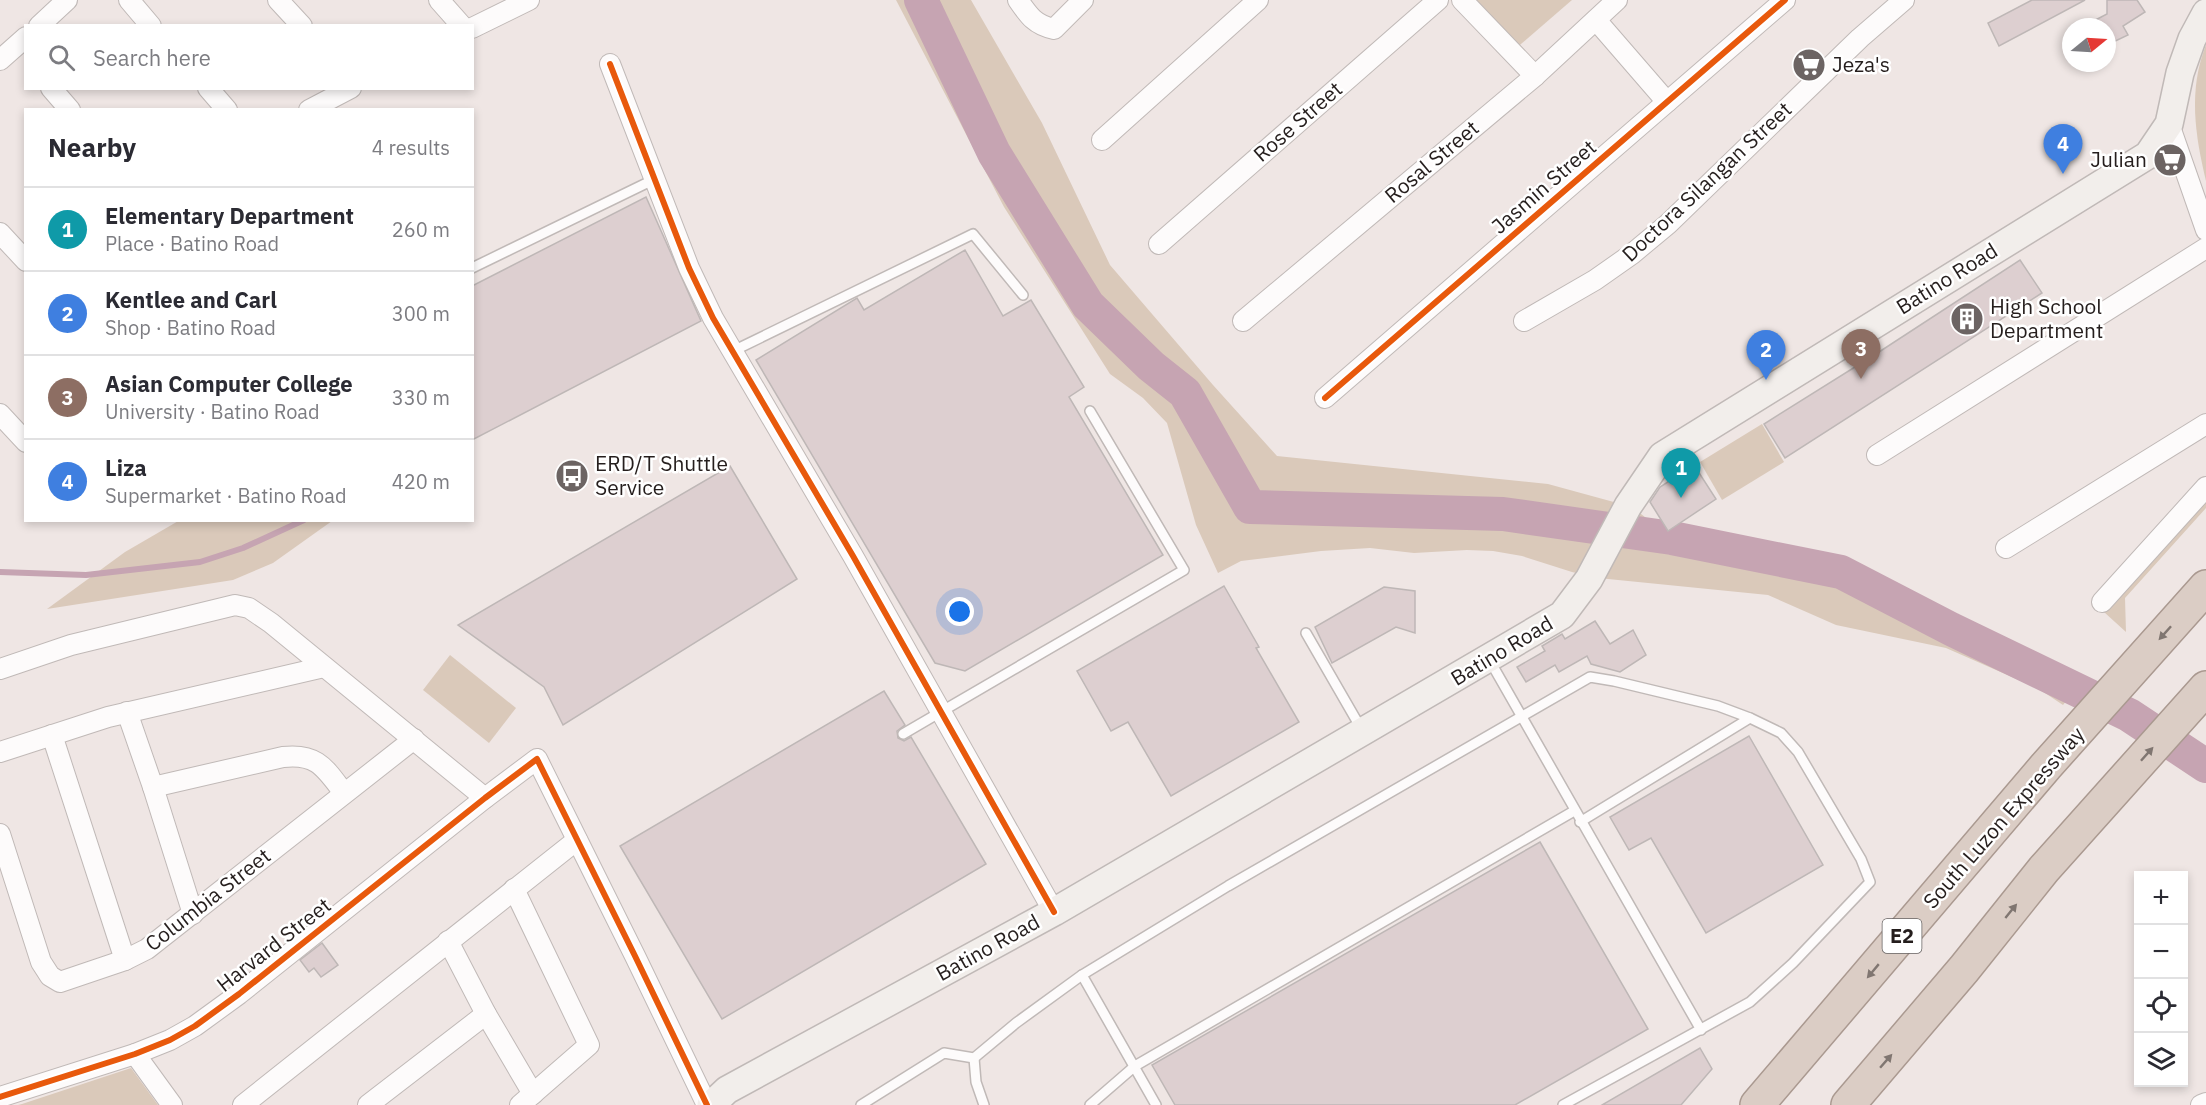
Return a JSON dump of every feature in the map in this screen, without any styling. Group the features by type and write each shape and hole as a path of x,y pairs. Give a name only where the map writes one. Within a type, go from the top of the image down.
{"highway":[{"name":"South Luzon Expressway","path":"1757,1105 2046,766 2203,587"},
{"path":"1848,1105 1964,969 2044,869 2201,693"}],"main road":[{"name":"Batino Road","path":"719,1100 1054,912 1562,615 1589,579 1628,506 1662,456 2148,155 2169,124 2180,73 2192,39 2206,13"}],"street":[{"path":"41,24 67,0"},
{"path":"129,0 150,24"},
{"path":"278,0 300,24"},
{"path":"439,0 460,24"},
{"path":"474,27 529,0"},
{"path":"1018,0 1040,26 1054,28 1083,0"},
{"path":"1102,140 1258,0"},
{"name":"Rose Street","path":"1159,244 1438,0"},
{"path":"1462,0 1535,76"},
{"name":"Rosal Street","path":"1243,321 1535,76 1617,0"},
{"name":"Jasmin Street","path":"1324,398 1785,0"},
{"name":"Doctora Silangan Street","path":"1524,321 1595,280 1632,254 1668,224 1860,38 1904,0"},
{"path":"1596,20 1667,102"},
{"path":"610,64 689,268 713,318 1054,912"},
{"path":"53,90 68,108"},
{"path":"210,90 225,108"},
{"path":"313,108 347,90"},
{"path":"2169,124 2206,230"},
{"path":"0,233 23,255"},
{"path":"1877,455 2206,248"},
{"path":"0,414 24,440"},
{"path":"2006,548 2206,424"},
{"path":"2102,602 2206,487"},
{"path":"0,669 70,645 235,605 249,608 271,623 485,798"},
{"path":"0,752 127,712 324,667"},
{"path":"127,712 193,914"},
{"path":"52,735 125,960"},
{"name":"Columbia Street","path":"0,834 41,962 50,976 60,982 125,960 147,949 414,739"},
{"path":"153,787 299,755 311,758 326,769 344,793"},
{"name":"Harvard Street","path":"0,1097 135,1054 170,1040 195,1026 537,759 577,840"},
{"path":"243,1105 577,840 635,956 719,1100"},
{"path":"448,941 527,1100 589,1045 514,889"},
{"path":"369,1105 486,1014"},
{"path":"135,1054 172,1105"},
{"path":"2201,1105 2206,1103"}],"lane":[{"path":"474,267 655,179"},
{"path":"733,351 973,234 1023,295"},
{"path":"903,734 1184,570 1090,411"},
{"path":"1306,633 1363,732"},
{"path":"1488,659 1701,1030"},
{"path":"861,1105 944,1053 974,1058 1016,1023 1082,975 1228,886 1590,677 1718,706 1781,733 1798,752 1861,859 1870,882 1793,963 1750,1002 1563,1105"},
{"path":"1580,822 1750,718"},
{"path":"1090,1105 1134,1066 1574,811"},
{"path":"1082,975 1156,1105"},
{"path":"974,1058 976,1082 984,1105"}],"shaded area":[{"path":"896,0 971,0 1042,123 1110,265 1277,456 1548,484 1632,507 1672,538 1841,572 1951,629 2086,677 2063,705 2039,689 1946,648 1836,625 1768,595 1598,578 1522,556 1493,551 1414,553 1370,548 1321,551 1241,561 1218,573 1196,525 1167,423 1143,398 1110,374 1004,207"},
{"path":"1472,0 1572,0 1514,50"},
{"path":"2206,45 2206,181 2196,130 2195,96 2200,62"},
{"path":"1762,424 1784,462 1722,500 1700,462"},
{"path":"2206,500 2206,508 2125,598 2126,632 2104,612"},
{"path":"177,522 331,522 273,563 233,580 47,609 125,552"},
{"path":"450,655 516,708 489,743 423,690"},
{"path":"131,1068 158,1105 18,1105 22,1104"}],"building":[{"path":"2032,0 2085,0 1999,46 1988,23"},
{"path":"2107,0 2137,0 2145,12 2123,26 2128,35 2116,41 2116,18 2099,18 2107,14"},
{"path":"646,197 701,321 474,439 474,285"},
{"path":"965,250 1003,316 1031,300 1084,387 1069,397 1163,555 965,671 935,663 756,360 857,298 864,310"},
{"path":"2020,260 2042,293 1785,458 1764,424"},
{"path":"1694,465 1716,499 1668,531 1650,502 1660,487"},
{"path":"730,466 797,579 563,725 544,687 458,625"},
{"path":"1224,586 1259,647 1256,648 1299,722 1171,796 1128,722 1111,731 1077,671"},
{"path":"1384,587 1415,591 1415,633 1396,627 1332,663 1315,627"},
{"path":"1595,621 1610,644 1633,630 1646,655 1620,672 1591,664 1587,656 1559,672 1555,665 1526,682 1517,667 1545,651 1542,646 1562,634 1565,639"},
{"path":"884,691 905,725 897,731 898,738 904,741 911,737 986,864 722,1019 620,846"},
{"path":"1749,736 1823,865 1706,933 1651,838 1629,850 1610,817"},
{"path":"1540,842 1648,1029 1515,1105 1175,1105 1152,1065"},
{"path":"322,943 338,965 321,977 314,968 309,972 300,960"},
{"path":"1700,1048 1712,1069 1681,1105 1602,1105"}],"waterway":[{"path":"921,0 994,153 1088,305 1151,366 1185,393 1250,507 1503,514 1672,538 1841,572 1951,629 2129,715 2206,766"},
{"path":"0,572 86,575 200,562 243,548 300,522"}],"cycle path":[{"path":"1325,398 1785,0"},
{"path":"610,64 689,268 713,318 853,556 1054,912"},
{"path":"0,1097 135,1054 170,1040 195,1026 239,994 537,759 707,1105"}],"place":[{"name":"Jeza's","path":"1809,65"},
{"name":"Julian","path":"2170,160"},
{"name":"Liza","path":"2063,174"},
{"name":"High School Department","path":"1967,319"},
{"name":"Asian Computer College","path":"1861,379"},
{"name":"Kentlee and Carl","path":"1766,380"},
{"name":"ERD/T Shuttle Service","path":"572,476"},
{"name":"Elementary Department","path":"1681,498"}]}
